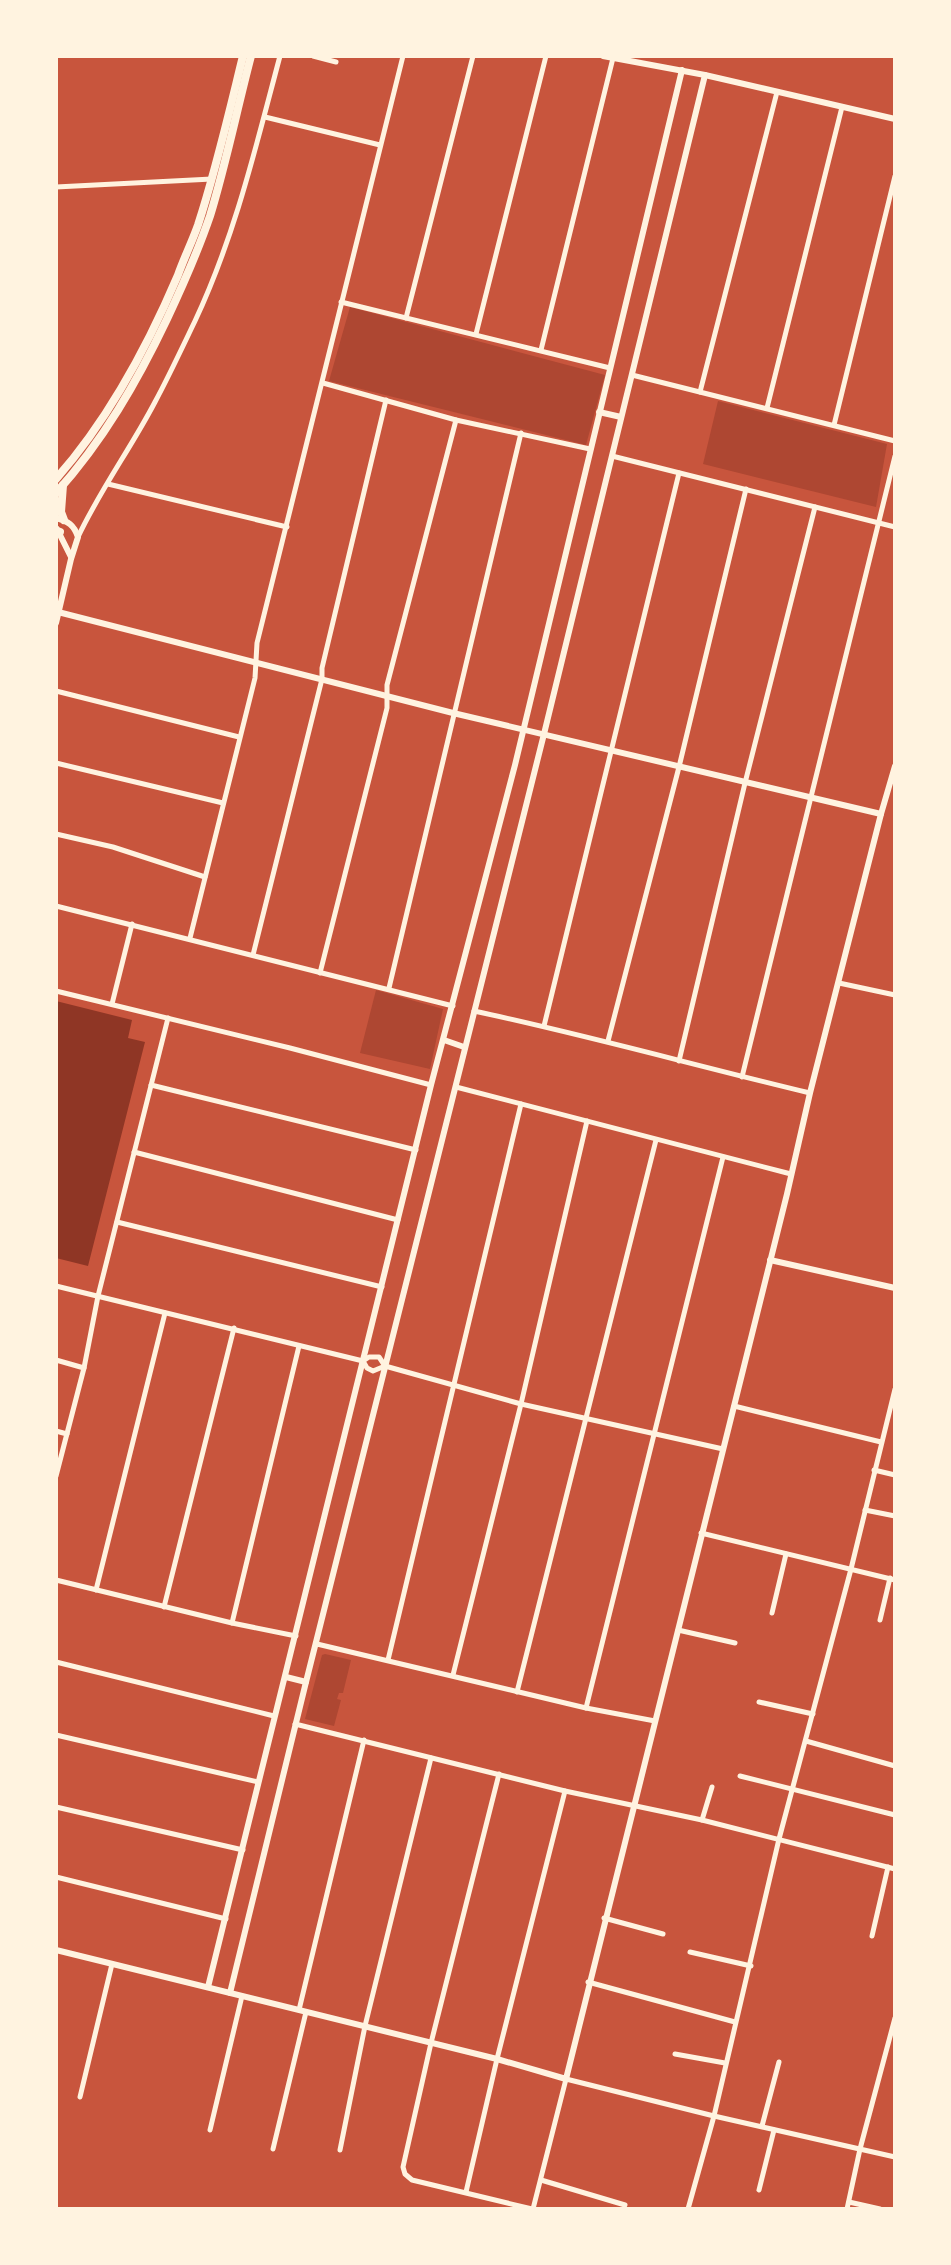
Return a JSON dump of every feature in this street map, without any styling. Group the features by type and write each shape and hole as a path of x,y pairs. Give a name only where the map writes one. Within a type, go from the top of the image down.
{"main road":[{"path":"56,493 60,482 128,381 177,276 197,229 243,56"},
{"path":"60,519 60,482 94,447 125,401 192,264 210,214 251,56"}],"street":[{"path":"56,623 71,559 91,510 155,402 197,317 247,184 280,56"},
{"path":"313,56 336,62"},
{"path":"190,938 255,678 257,643 402,56"},
{"path":"406,317 473,56"},
{"path":"476,334 545,56"},
{"path":"603,56 682,70 895,119"},
{"path":"541,350 613,58"},
{"path":"208,1987 522,729 682,70"},
{"path":"230,1993 544,734 705,75"},
{"path":"699,392 777,92"},
{"path":"767,408 842,107"},
{"path":"265,117 380,145"},
{"path":"834,425 895,176"},
{"path":"56,187 212,178"},
{"path":"341,302 610,368"},
{"path":"632,375 895,441"},
{"path":"323,383 456,420 590,449"},
{"path":"253,956 322,680 322,668 386,400"},
{"path":"599,412 621,417"},
{"path":"320,973 387,708 387,685 456,420"},
{"path":"388,988 521,433"},
{"path":"612,456 895,527"},
{"path":"741,1077 895,456"},
{"path":"544,1026 679,473"},
{"path":"108,484 287,527"},
{"path":"608,1041 679,767 746,489"},
{"path":"679,1061 745,782 815,507"},
{"path":"60,519 74,526 79,537"},
{"path":"57,530 71,559"},
{"path":"58,612 453,713 881,814"},
{"path":"56,691 239,737"},
{"path":"56,763 223,803"},
{"path":"499,1774 431,2043 403,2167 405,2174 412,2180 532,2209 810,1093 895,766"},
{"path":"56,834 113,847 205,877"},
{"path":"56,906 453,1006"},
{"path":"112,1004 132,924"},
{"path":"839,983 895,995"},
{"path":"56,991 431,1085"},
{"path":"474,1011 608,1041 810,1093"},
{"path":"56,1476 168,1018"},
{"path":"444,1040 464,1047"},
{"path":"151,1085 416,1150"},
{"path":"456,1087 791,1174"},
{"path":"388,1660 521,1104"},
{"path":"453,1675 521,1404 587,1121"},
{"path":"517,1692 656,1140"},
{"path":"134,1152 398,1220"},
{"path":"586,1708 723,1157"},
{"path":"117,1222 382,1287"},
{"path":"770,1260 895,1287"},
{"path":"56,1286 363,1361 369,1357 379,1357 385,1366"},
{"path":"96,1590 165,1313"},
{"path":"164,1607 234,1328"},
{"path":"232,1623 299,1346"},
{"path":"56,1360 84,1368"},
{"path":"363,1361 367,1368 373,1371 385,1366 521,1404 723,1449"},
{"path":"689,2209 714,2116 734,2022 751,1966 779,1839 851,1569 895,1388"},
{"path":"734,1406 881,1442"},
{"path":"56,1431 67,1434"},
{"path":"874,1470 895,1475"},
{"path":"865,1510 895,1516"},
{"path":"701,1533 893,1579 880,1620"},
{"path":"772,1613 786,1554"},
{"path":"56,1580 296,1636"},
{"path":"678,1630 735,1643"},
{"path":"317,1644 586,1708 655,1721"},
{"path":"56,1662 274,1716"},
{"path":"286,1677 306,1682"},
{"path":"759,1702 813,1714"},
{"path":"295,1724 565,1791 702,1820 891,1868 872,1936"},
{"path":"56,1735 258,1783"},
{"path":"273,2149 364,1740"},
{"path":"806,1741 895,1766"},
{"path":"341,2150 365,2026 431,1758"},
{"path":"740,1776 895,1815"},
{"path":"702,1820 712,1787"},
{"path":"466,2192 565,1791"},
{"path":"56,1807 243,1850"},
{"path":"56,1877 226,1919"},
{"path":"604,1918 663,1934"},
{"path":"56,1951 365,2026 714,2116 895,2157"},
{"path":"690,1952 751,1966"},
{"path":"80,2097 112,1964"},
{"path":"588,1982 734,2022"},
{"path":"210,2130 242,1996"},
{"path":"847,2209 860,2148 895,2018"},
{"path":"887,2052 895,2053"},
{"path":"675,2054 725,2063"},
{"path":"762,2126 779,2062"},
{"path":"759,2190 774,2130"},
{"path":"541,2180 625,2204"},
{"path":"849,2202 880,2209"}],"shaded area":[{"path":"350,307 605,375 586,445 329,381"},
{"path":"718,401 887,444 876,507 703,464"},
{"path":"376,990 443,1009 430,1069 360,1053"},
{"path":"56,1001 132,1020 128,1038 145,1042 88,1266 56,1258"},
{"path":"322,1655 351,1660 343,1693 339,1693 337,1699 341,1700 334,1726 305,1719"}]}
